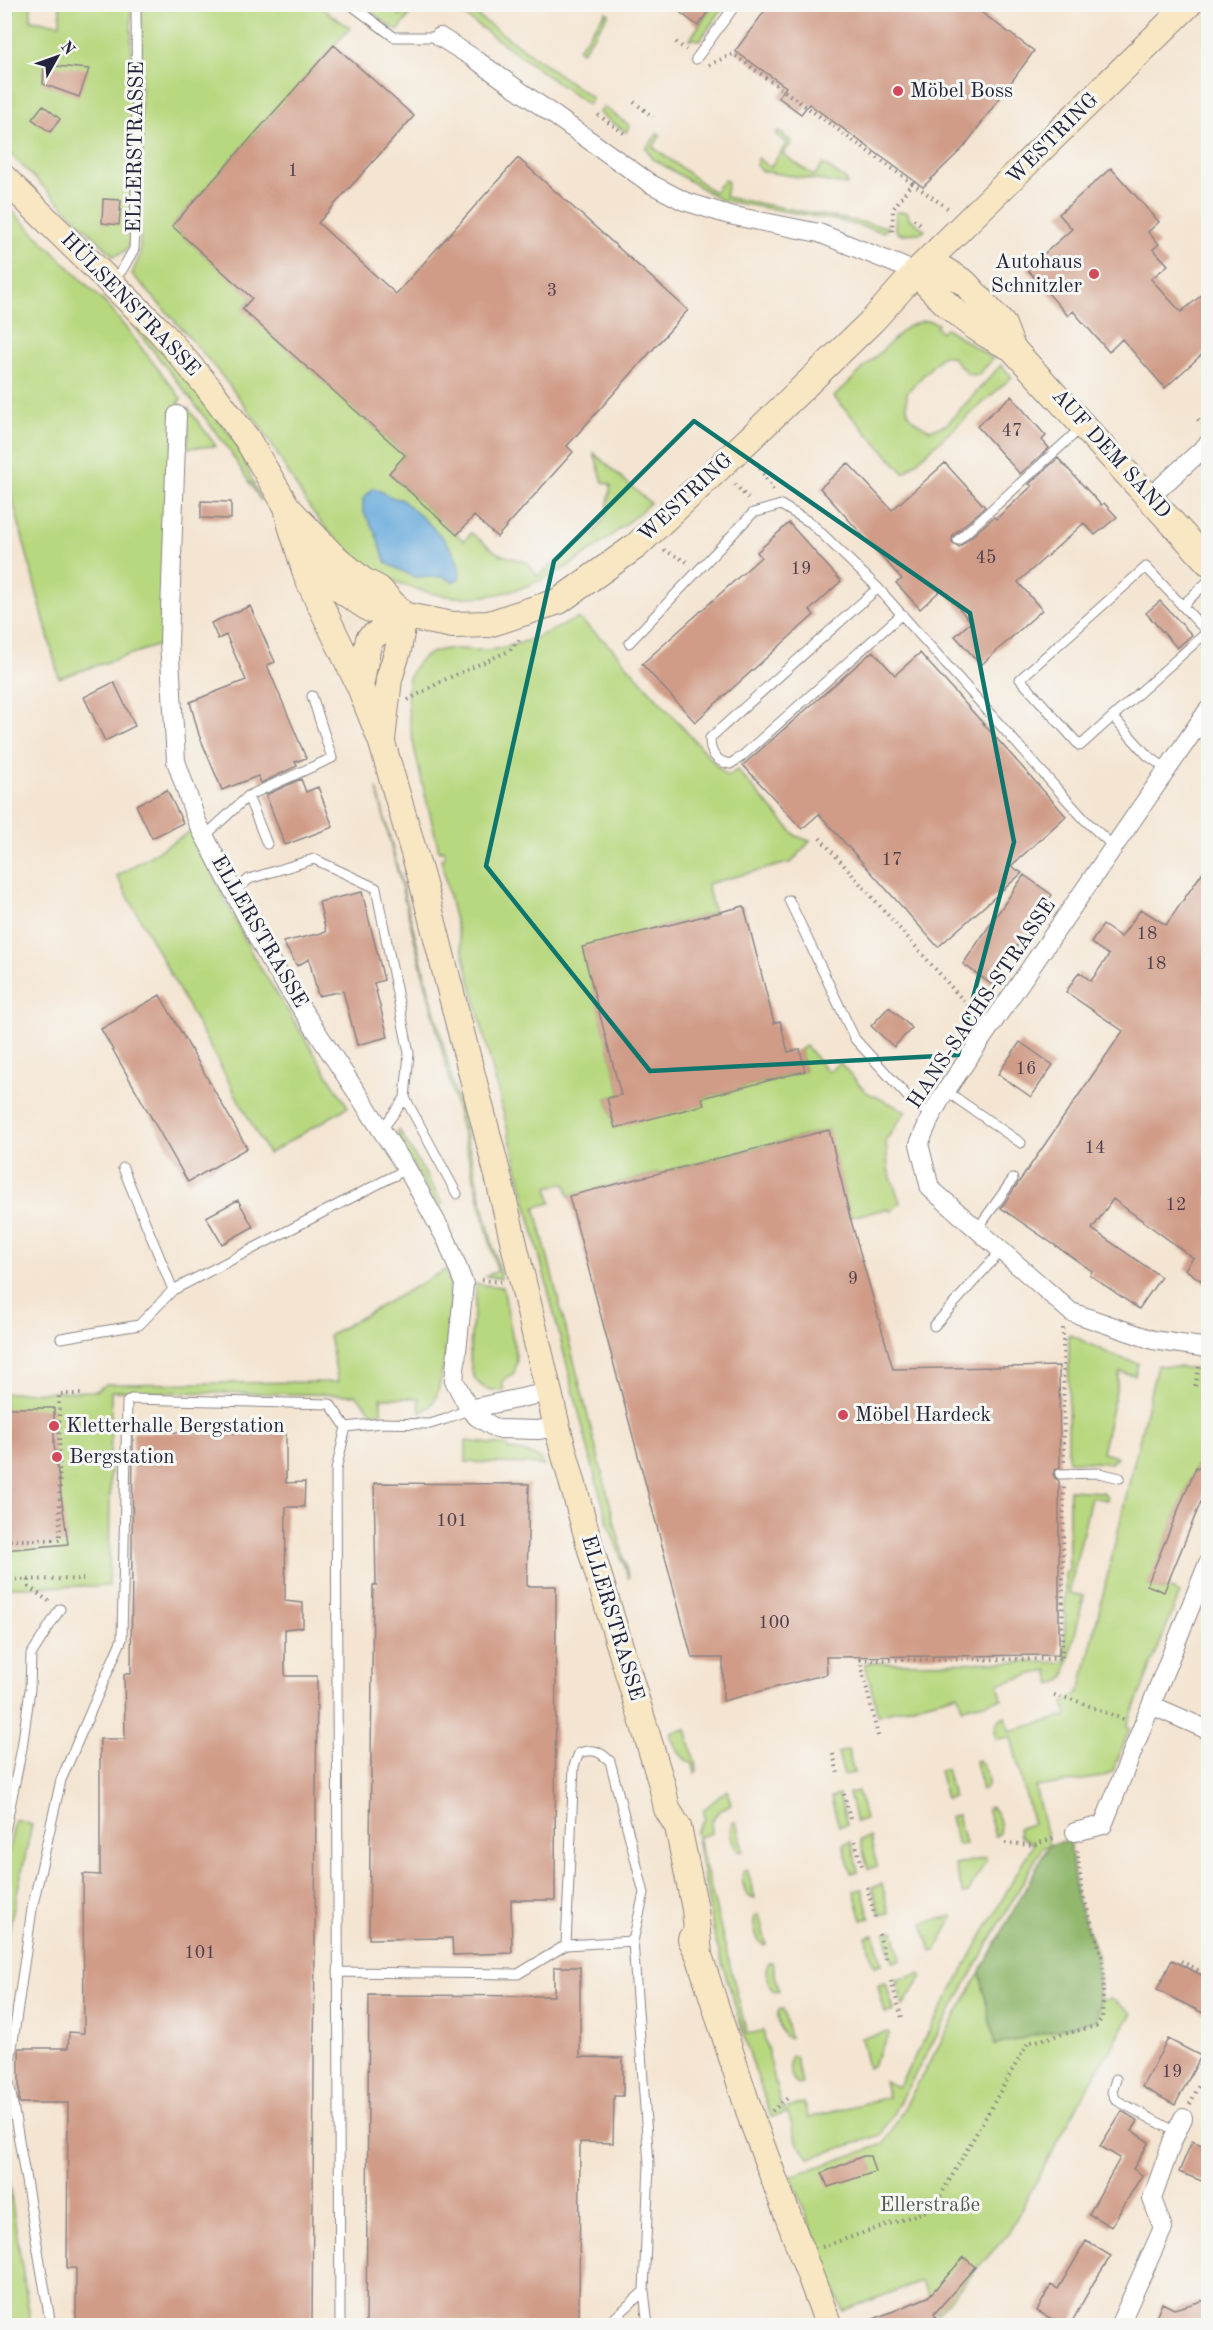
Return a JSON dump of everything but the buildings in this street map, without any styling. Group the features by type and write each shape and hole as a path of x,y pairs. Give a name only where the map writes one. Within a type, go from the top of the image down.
{"main road":[{"name":"WESTRING","path":"404,616 453,625 489,624 559,601 636,546 873,320 916,272 1189,4"},
{"name":"HÜLSENSTRASSE","path":"4,178 160,331 208,387 247,439 289,516"},
{"name":"AUF DEM SAND","path":"916,272 944,270 965,283 1003,325 1012,348 1209,562"},
{"path":"289,516 362,580 379,589 404,616 369,639 360,687"},
{"name":"ELLERSTRASSE","path":"289,516 307,577 360,687 382,743 423,884 498,1176 549,1392 593,1557 668,1809 678,1827 695,1909 699,1955 752,2120 829,2325"},
{"name":"ELLERSTRASSE","path":"382,743 389,679 398,650 404,616"}],"street":[{"path":"440,37 472,57 651,184 684,201 729,215 819,233 916,272"},
{"name":"ELLERSTRASSE","path":"177,415 169,641 176,761 205,836 269,959 407,1170 446,1238 464,1284 454,1380 469,1409 477,1417 497,1429 538,1430 558,1427"},
{"path":"1150,497 1209,444"},
{"name":"HANS-SACHS-STRASSE","path":"1209,710 946,1091 931,1116 919,1144 930,1188 1000,1252 1071,1312 1152,1340 1209,1348"},
{"path":"469,1409 549,1392"},
{"path":"1075,1832 1103,1825 1209,1563"},
{"path":"1151,1705 1209,1730"},
{"path":"1119,2325 1163,2228 1152,2199 1180,2125"}],"lane":[{"name":"ELLERSTRASSE","path":"111,282 122,270 134,249 137,167 136,4"},
{"path":"350,4 394,36 440,37"},
{"path":"696,59 736,4"},
{"path":"957,540 1084,425"},
{"path":"629,643 753,513 781,505 811,523 878,588 1084,819 1114,847"},
{"path":"1146,567 1182,606 1207,632 1080,746 1020,680 1146,567"},
{"path":"1182,606 1209,581"},
{"path":"878,588 710,738 710,750 720,762 730,764 741,757 902,614"},
{"path":"205,836 248,796 332,758 312,696"},
{"path":"1113,717 1147,755 1168,770"},
{"path":"248,796 267,844"},
{"path":"234,892 249,879 314,859 376,888 409,1053 405,1098 381,1131"},
{"path":"789,900 855,1040 908,1097 931,1116"},
{"path":"946,1091 1021,1143"},
{"path":"405,1098 457,1194"},
{"path":"123,1168 173,1290"},
{"path":"61,1338 139,1325 173,1290 407,1170"},
{"path":"976,1230 1014,1179"},
{"path":"934,1326 1000,1252"},
{"path":"51,2325 8,2076 32,1909 61,1780 122,1639 127,1402 131,1399 330,1404 346,1427 336,1470 340,2325"},
{"path":"346,1427 381,1423 430,1424 469,1409"},
{"path":"1062,1474 1099,1473 1120,1478"},
{"path":"4,1836 22,1748 30,1689 31,1655 60,1609"},
{"path":"566,1945 574,1766 579,1753 588,1749 600,1752 610,1761 644,1893 633,1941 649,2164 644,2291 648,2325"},
{"path":"338,1972 518,1974 566,1945 633,1941"},
{"path":"1116,2079 1112,2092 1116,2100 1180,2125"},
{"path":"606,2325 644,2291"}],"path":[{"path":"716,63 733,54 796,97 950,210"},
{"path":"634,102 653,117"},
{"path":"598,115 625,134"},
{"path":"892,236 894,209 912,183"},
{"path":"914,219 923,226"},
{"path":"1198,419 1202,424"},
{"path":"757,463 781,505"},
{"path":"735,484 758,512"},
{"path":"664,550 701,568"},
{"path":"405,702 444,680 509,651 519,640"},
{"path":"820,838 975,1014"},
{"path":"482,1280 505,1283"},
{"path":"878,1736 860,1660 1062,1659 1063,1327"},
{"path":"1195,1386 1199,1367"},
{"path":"4,1540 60,1540 59,1394 85,1394"},
{"path":"4,1580 83,1579"},
{"path":"29,1580 29,1587 60,1609"},
{"path":"1054,1695 1077,1701 1130,1723"},
{"path":"833,1754 839,1777"},
{"path":"844,1794 851,1824"},
{"path":"815,2249 933,2209 1028,2043 1095,2026 1102,2018 1104,1974 1102,1956 1082,1892 1075,1832 1032,1845 1005,1843"},
{"path":"855,1841 863,1870"},
{"path":"867,1887 874,1917"},
{"path":"879,1934 886,1964"},
{"path":"1181,1961 1209,1975"},
{"path":"891,1981 902,2018"},
{"path":"1180,2125 1209,2067"},
{"path":"766,2116 790,2096"}],"highlighted area":[{"path":"694,421 970,613 1014,842 958,1055 650,1071 486,866 554,561"}],"green space":[{"path":"4,5 31,5 31,20 60,24 60,5 131,5 133,167 130,244 124,252 114,256 5,149"},
{"path":"141,5 317,5 350,28 172,226 252,297 243,309 405,455 390,474 464,541 471,533 499,554 528,563 537,576 593,535 606,516 611,485 603,482 594,453 650,503 599,546 571,564 514,591 483,597 450,596 404,585 369,567 339,542 311,509 263,431 233,389 132,274 140,255"},
{"path":"361,5 384,5 400,16 407,6 413,10 398,31"},
{"path":"450,5 462,5 592,98 588,105"},
{"path":"713,5 725,5 700,40 690,39"},
{"path":"606,12 609,14 582,52 578,49"},
{"path":"604,107 630,126 626,132 599,113"},
{"path":"778,131 792,142 783,154 814,176 823,164 846,180 847,185 762,171 756,165 758,158 770,168 787,143 776,135"},
{"path":"658,133 661,135 653,147 714,192 724,180 728,182 725,197 888,227 883,232 840,221 721,200 653,159 646,148"},
{"path":"4,203 110,308 181,398 175,413 165,643 59,678 11,493 5,447"},
{"path":"896,212 907,212 910,219 925,230 922,233 899,234 895,229"},
{"path":"114,300 168,357 236,442 261,501 227,447"},
{"path":"923,321 938,324 936,327 941,332 946,328 993,359 978,375 968,374 952,357 943,355 907,392 908,412 917,423 930,430 947,424 1001,365 1012,377 904,473 834,397 901,332"},
{"path":"188,408 216,446 188,448 188,428 179,418"},
{"path":"578,618 611,647 727,777 737,770 796,836 810,841 792,862 707,884 714,913 583,948 621,1095 607,1098 615,1127 703,1105 702,1098 805,1071 800,1049 806,1046 828,1072 840,1063 866,1092 906,1111 886,1140 888,1169 900,1202 891,1212 887,1209 850,1217 828,1130 569,1196 565,1183 548,1187 551,1203 535,1207 629,1579 609,1526 594,1472 452,909 441,859 445,857 443,850 439,851 412,738 407,694 409,679 414,668 421,660 435,651 487,650 511,646"},
{"path":"377,789 501,1279 486,1276 497,1271"},
{"path":"191,831 253,956 348,1107 268,1154 117,876"},
{"path":"399,1130 443,1204 437,1206 400,1143 397,1133"},
{"name":"Bergstation","path":"445,1270 450,1282 451,1294 446,1344 437,1392 434,1401 426,1409 420,1413 419,1398 381,1398 381,1413 373,1413 356,1395 111,1391 109,1586 5,1587 4,1393 95,1391 107,1384 338,1382 329,1335"},
{"path":"476,1284 503,1287 517,1361 514,1373 502,1381 504,1390 487,1389 476,1381 471,1368 471,1333"},
{"path":"1069,1334 1114,1356 1138,1363 1135,1375 1120,1372 1102,1453 1117,1457 1111,1463 1068,1461"},
{"path":"1157,1365 1208,1370 1208,1471 1196,1467 1148,1585 1164,1591 1166,1587 1180,1593 1127,1726 1130,1728 1113,1771 1102,1777 1035,1787 1049,1845 1042,1848 881,2135 810,2158 798,2144 788,2113 771,2117 748,2049 714,1935 696,1832 705,1819 703,1810 727,1790 731,1804 722,1809 713,1819 712,1833 698,1837 747,2034 763,2031 782,2110 804,2103 808,2118 888,2097 884,2081 898,2087 1033,1844 1020,1836 1018,1828 1033,1824 1011,1737 996,1739 996,1726 1005,1716 1010,1731 1067,1716 1064,1702 1076,1695 1081,1688"},
{"path":"466,1441 508,1446 508,1450 533,1455 544,1466 466,1462"},
{"path":"1069,1490 1102,1492 1106,1495 1107,1500 1091,1497 1069,1593 1084,1596 1065,1676 1061,1681 1052,1685 1048,1670 998,1684 1002,1699 962,1708 958,1694 878,1715 865,1663 1065,1662 1065,1571 1069,1571"},
{"path":"686,1729 697,1770 695,1773 693,1764 678,1752 670,1733"},
{"path":"848,1750 854,1773 844,1775 838,1753"},
{"path":"978,1760 985,1768 988,1779 988,1786 982,1790 975,1761"},
{"path":"946,1769 953,1797 946,1799 939,1770"},
{"path":"858,1791 865,1819 856,1822 849,1793"},
{"path":"839,1795 847,1824 839,1826 831,1798"},
{"path":"990,1807 995,1811 1000,1822 1000,1833 995,1836 987,1808"},
{"path":"957,1815 965,1844 958,1845 950,1817"},
{"path":"15,1820 32,1825 5,1948 5,1868"},
{"path":"736,1822 743,1851 739,1852 734,1846 731,1834 732,1823"},
{"path":"870,1837 877,1866 868,1869 860,1840"},
{"path":"1070,1840 1076,1896 1097,1956 1100,2000 1097,2020 995,2045 980,1972 1049,1845"},
{"path":"851,1842 858,1871 851,1873 843,1844"},
{"path":"985,1858 986,1861 968,1893 963,1894 955,1865"},
{"path":"747,1869 755,1898 749,1896 743,1885 743,1873"},
{"path":"882,1884 889,1913 880,1915 872,1887"},
{"path":"862,1889 870,1918 862,1920 854,1891"},
{"path":"759,1915 766,1944 763,1945 754,1927 755,1916"},
{"path":"953,1916 936,1951 931,1952 923,1923"},
{"path":"894,1931 901,1960 892,1962 885,1933"},
{"path":"874,1935 882,1964 874,1966 866,1937"},
{"path":"772,1962 779,1991 775,1992 770,1986 767,1974 768,1963"},
{"name":"Ellerstraße","path":"980,1972 995,2045 1097,2020 1100,2000 1111,1999 1132,2013 1090,2083 1007,2235 937,2314 921,2281 843,2311 791,2176 884,2144"},
{"path":"920,1974 922,1976 903,2006 896,1980"},
{"path":"886,1983 894,2011 885,2013 878,1985"},
{"path":"783,2009 790,2038 785,2036 779,2025 778,2013"},
{"path":"889,2032 872,2066 868,2068 861,2038"},
{"path":"791,2056 795,2056 802,2084 798,2085 792,2076 789,2063"},
{"path":"4,2152 31,2325 6,2325 5,2320"}],"water":[{"path":"373,488 393,498 401,499 440,534 455,556 459,568 459,579 452,582 445,577 414,577 386,563 375,532 363,511 363,499"}],"place":[{"name":"Möbel Boss","path":"898,91"},
{"name":"Autohaus Schnitzler","path":"1094,274"},
{"name":"Möbel Hardeck","path":"843,1415"},
{"name":"Kletterhalle Bergstation","path":"54,1426"},
{"name":"Bergstation","path":"57,1457"}]}
